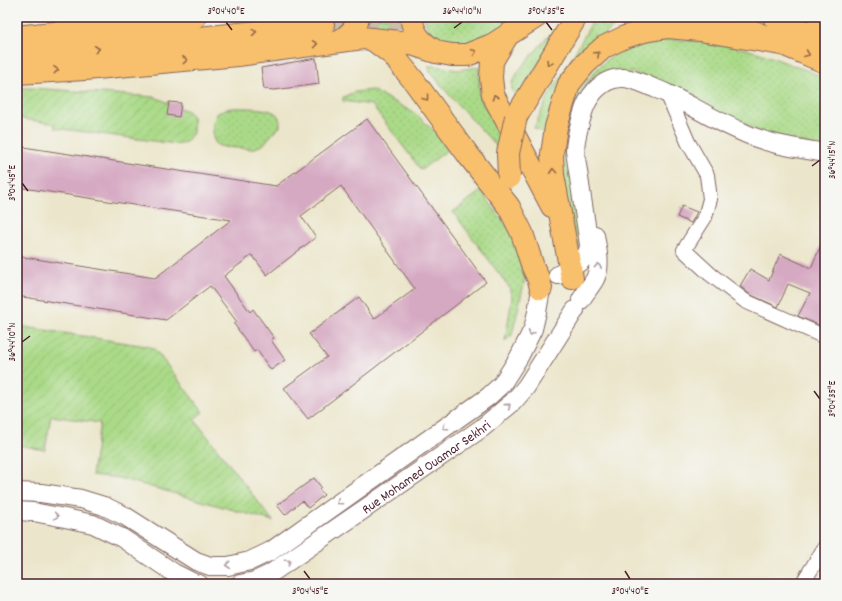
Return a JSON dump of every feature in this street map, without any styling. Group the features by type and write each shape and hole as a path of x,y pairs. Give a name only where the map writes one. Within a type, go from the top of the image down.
{"highway":[{"path":"17,37 195,17"},
{"path":"341,40 351,33 356,26 358,17"},
{"path":"411,29 436,52 452,55 467,55 492,45 536,17"},
{"path":"539,286 528,220 509,177 508,153 516,117 576,17"},
{"path":"719,17 825,62"},
{"path":"774,17 817,38 825,40"},
{"path":"818,17 825,25"},
{"path":"17,59 54,53 323,25"},
{"path":"567,274 563,231 553,175 552,154 556,127 569,84 585,64 604,47 625,37 644,31 668,27 700,30 781,44"},
{"path":"17,73 85,69 238,55 341,40 363,38 372,39 411,29"},
{"path":"411,29 408,70 414,80"},
{"path":"508,35 492,61 491,78 493,95 549,200 563,231"},
{"path":"372,39 393,55 414,80 469,156 509,207 522,233 539,286"}],"street":[{"path":"17,492 41,493 81,499 104,506 125,516 196,561 210,566 228,566 250,561 271,551 488,397 502,384 519,357 533,329 538,312 539,286 553,276 567,274 585,258 588,252 589,245 575,151 585,105 595,90 603,83 612,79 628,78 667,93 741,132 762,140 825,153"},
{"path":"667,93 688,142 707,175 710,199 705,217 684,250 710,274 745,301 825,337"},
{"name":"Rue Mohamed Ouamar Sekhri","path":"240,584 255,581 270,574 482,428 513,402 526,387 595,279 599,265 583,150 581,121"},
{"path":"539,286 541,302 544,308 550,313 556,315 563,316 569,314 578,305 581,294 580,288 576,282 567,274"},
{"path":"17,511 52,515 93,524 122,538 174,573 199,584"},
{"path":"802,584 825,547"}],"green space":[{"path":"363,17 392,17 394,32 361,27"},
{"path":"424,17 523,17 474,47 446,46 434,37 427,27"},
{"path":"595,17 681,17 694,20 644,22 641,19 621,26 614,26 585,54 546,134 534,128 548,97 565,71"},
{"path":"564,22 517,99 512,91 512,82 520,69 549,35"},
{"path":"668,39 727,44 760,53 811,72 825,79 825,149 761,132 632,72 577,106 587,238 577,255 560,163 567,122 573,104 594,72 606,60 624,48 640,42"},
{"path":"428,66 457,70 479,67 480,94 484,105 502,134 500,150 451,97 432,74"},
{"path":"17,88 155,97 187,111 193,116 193,133 186,142 176,144 55,128 55,124 17,118"},
{"path":"372,90 416,114 450,148 421,170 372,105 343,101 343,97 355,92"},
{"path":"231,108 254,108 271,111 278,116 280,127 263,145 252,149 217,145 213,138 213,123 217,114 223,110"},
{"path":"481,191 512,233 525,279 512,335 505,341 512,298 509,287 453,212"},
{"path":"19,326 153,348 203,412 194,419 273,521 119,478 92,475 100,423 51,416 45,450 17,445 17,331"}],"building":[{"path":"316,58 319,84 274,90 264,89 261,68"},
{"path":"169,102 181,103 179,117 167,115"},
{"path":"367,119 486,282 308,419 284,388 327,357 309,334 359,297 374,319 415,289 341,186 301,216 316,237 267,275 252,255 224,276 250,312 253,309 274,338 271,340 285,360 271,370 257,350 254,352 234,324 237,322 210,286 166,320 17,296 17,256 155,278 231,220 17,187 17,146 276,186"},
{"path":"682,206 697,212 691,223 677,217"},
{"path":"825,236 825,328 798,316 810,293 788,284 778,307 749,294 740,286 750,269 769,280 780,254 811,268"},
{"path":"314,478 321,487 319,489 324,495 308,508 302,501 285,515 277,505"}],"tunnel":[{"path":"323,25 411,17"}]}
